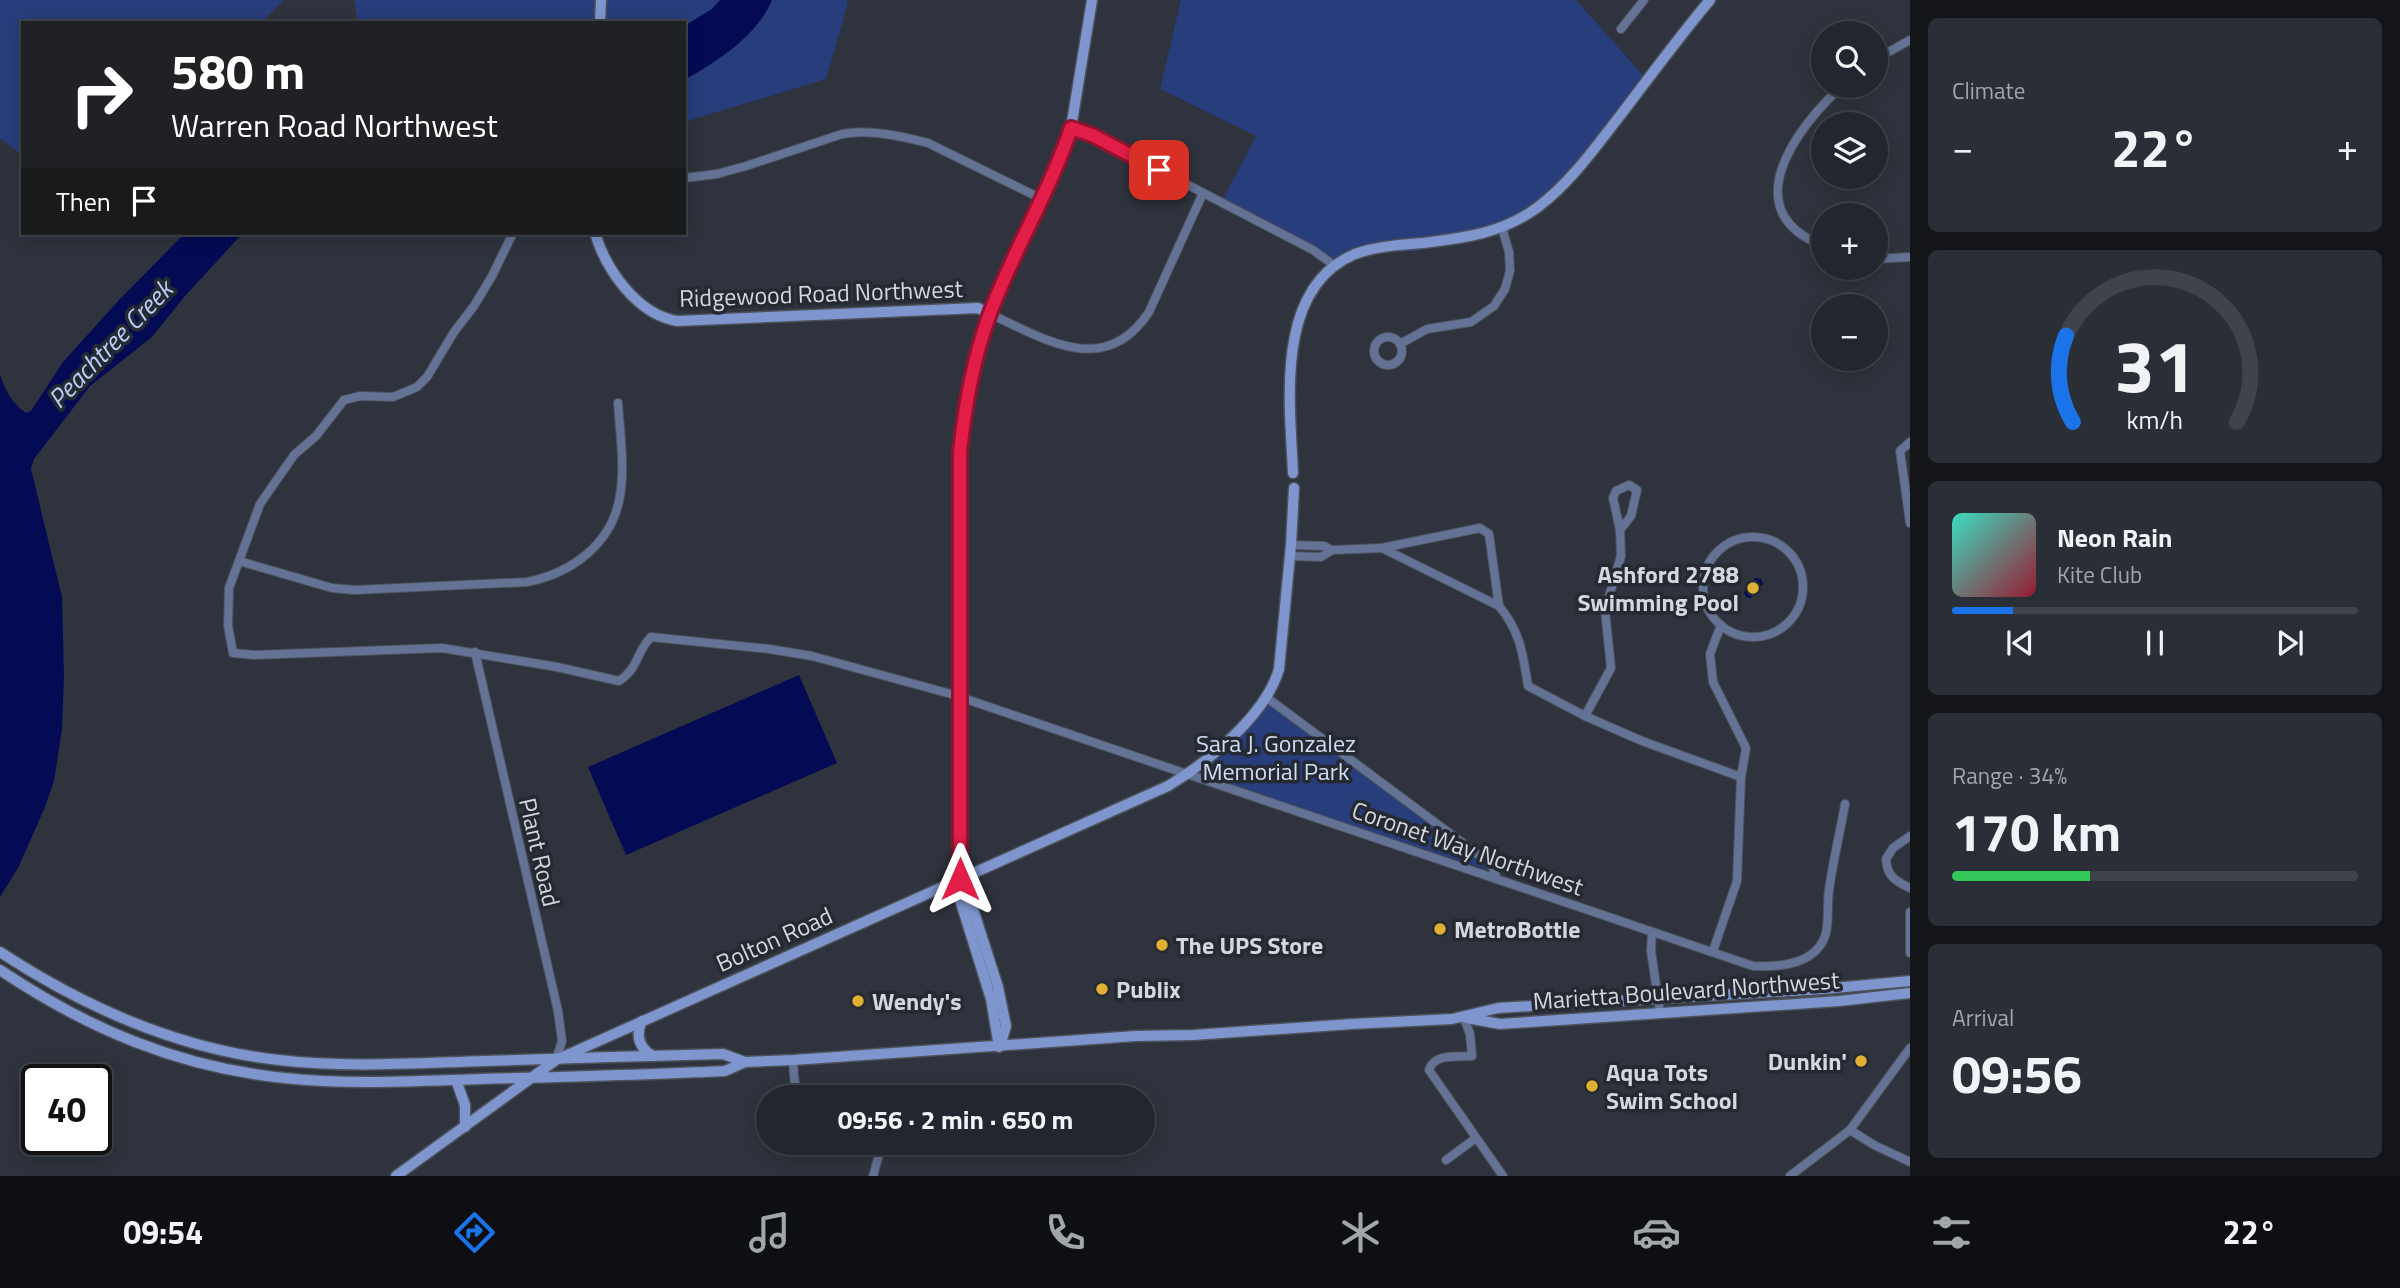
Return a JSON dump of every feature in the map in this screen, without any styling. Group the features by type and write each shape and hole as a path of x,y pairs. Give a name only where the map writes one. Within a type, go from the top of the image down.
{"street":[{"path":"600,21 601,0"},
{"path":"999,1047 991,999 957,890 960,879 960,452 970,384 990,314 1060,161 1071,128 1092,0"},
{"path":"1621,29 1644,0"},
{"path":"1293,473 1290,405 1292,344 1309,296 1321,280 1335,266 1353,255 1372,249 1465,238 1502,228 1539,207 1578,169 1710,0"},
{"path":"1888,52 1910,40"},
{"path":"1811,241 1803,237 1785,219 1779,207 1777,184 1784,162 1805,128 1831,98"},
{"path":"1071,128 1092,135 1313,250 1335,266"},
{"path":"686,178 717,174 842,134 864,132 928,143 1042,199"},
{"name":"Ridgewood Road Northwest","path":"596,235 603,255 616,276 639,302 664,319 677,321 978,308 1070,348 1097,349 1121,340 1137,328 1149,312 1203,193"},
{"path":"1400,344 1427,329 1471,322 1494,306 1505,289 1510,271 1509,251 1502,228"},
{"name":"Coronet Way Northwest","path":"512,235 492,276 427,377 417,387 393,397 360,396 344,400 316,436 294,455 260,504 229,589 228,626 233,653 254,655 442,648 475,652 619,681 630,674 642,646 651,637 812,656 960,697 1753,966 1773,967 1789,964 1810,956 1822,944 1827,931 1829,891 1845,804"},
{"path":"1888,258 1910,257"},
{"path":"239,561 332,589 527,582 548,578 568,569 598,544 618,508 622,481 618,403"},
{"path":"1910,442 1900,451 1910,523"},
{"path":"1585,716 1611,668 1605,610 1621,556 1620,530 1612,498 1616,491 1629,485 1637,490 1631,516 1620,530"},
{"name":"Bolton Road","path":"396,1176 556,1060 1168,786 1188,774 1232,736 1275,684 1279,669 1291,550 1294,488"},
{"path":"1291,550 1324,546 1332,550 1382,548 1480,528 1489,534 1499,606"},
{"path":"1752,537 1772,540 1788,551 1799,566 1803,585 1800,604 1790,620 1775,632 1756,636 1737,634 1721,625 1708,609 1703,590 1706,570 1716,553 1732,541 1752,537"},
{"path":"1382,548 1499,606 1513,622 1523,655 1528,686 1585,716 1642,741 1741,777"},
{"path":"1713,951 1737,881 1741,777 1746,748 1713,682 1710,654 1721,625"},
{"name":"Plant Road","path":"475,652 558,1011 562,1041 556,1060"},
{"path":"1266,697 1487,861 1497,878"},
{"path":"1910,836 1893,848 1886,859 1886,869 1892,879 1910,888"},
{"path":"1910,912 1910,953"},
{"path":"1652,932 1651,951 1660,1012"},
{"path":"3,954 70,994 112,1014 187,1041 278,1060 326,1063 556,1060 723,1054 745,1062"},
{"path":"0,970 90,1024 160,1052 285,1078 335,1081 534,1078 724,1071 745,1062 1464,1018 1498,1008 1823,989 1910,981"},
{"name":"Marietta Boulevard Northwest","path":"1464,1018 1500,1024 1910,993"},
{"path":"1464,1018 1470,1034 1472,1056 1436,1059 1429,1070 1503,1176"},
{"path":"642,1021 638,1029 640,1042 653,1056"},
{"path":"1790,1176 1850,1130 1910,1048"},
{"path":"793,1060 796,1085"},
{"path":"456,1080 465,1105 465,1127"},
{"path":"1850,1130 1910,1162"},
{"path":"1446,1160 1476,1138"},
{"path":"873,1176 879,1155"}],"green space":[{"path":"0,0 284,0 263,21 21,21 21,154 0,138"},
{"path":"354,0 846,0 848,3 826,79 686,121 686,21 358,21"},
{"path":"1181,0 1576,0 1650,83 1566,185 1507,234 1417,251 1353,258 1336,271 1319,249 1222,201 1256,136 1160,89"},
{"name":"Sara J. Gonzalez Memorial Park","path":"1266,697 1495,872 1188,774"}],"water":[{"path":"720,0 772,0 757,25 735,47 686,79 686,25 712,9"},
{"name":"Peachtree Creek","path":"183,235 241,235 185,296 152,337 90,386 34,459 31,469 62,597 62,729 54,781 45,807 18,868 0,897 0,375 17,406 26,413 31,411 63,362"},
{"name":"Ashford 2788 Swimming Pool","path":"1755,578 1761,579 1763,584 1751,598 1746,597 1744,592"},
{"path":"799,675 837,763 626,855 588,767"}],"place":[{"name":"Ashford 2788 Swimming Pool","path":"1753,588"},
{"name":"MetroBottle","path":"1440,929"},
{"name":"The UPS Store","path":"1162,945"},
{"name":"Publix","path":"1102,989"},
{"name":"Wendy's","path":"858,1001"},
{"name":"Dunkin'","path":"1861,1061"},
{"name":"Aqua Tots Swim School","path":"1592,1086"}],"route":[{"path":"960,879 960,452 970,384 979,347 1006,275 1060,161 1071,128 1092,135 1159,170"}]}
